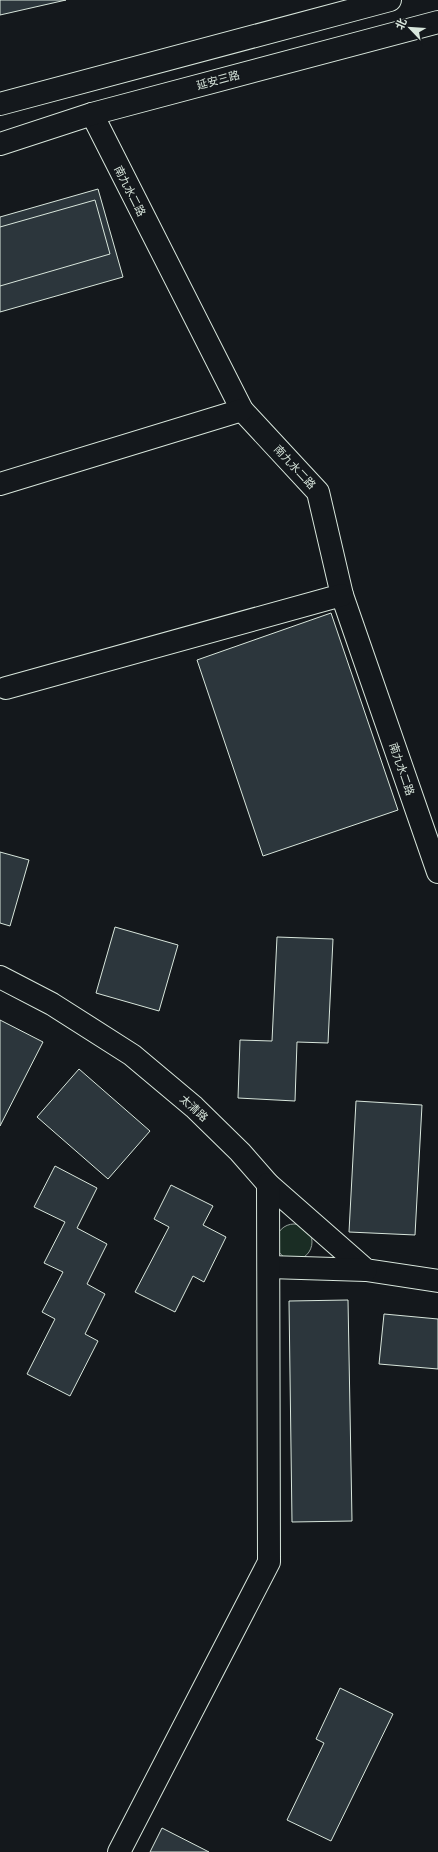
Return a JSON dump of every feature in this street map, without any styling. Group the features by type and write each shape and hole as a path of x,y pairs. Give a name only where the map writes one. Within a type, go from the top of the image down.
{"street":[{"path":"0,104 390,0"},
{"name":"延安三路","path":"0,144 92,114 438,22"},
{"name":"南九水二路","path":"92,114 242,410 318,492 342,595 438,872"},
{"path":"0,484 242,410"},
{"path":"6,688 342,595"},
{"name":"太清路","path":"0,977 52,1004 132,1055 194,1107 240,1152 268,1184 366,1270"},
{"path":"119,1852 269,1562 268,1184"},
{"path":"269,1267 366,1270 438,1282"}],"green space":[{"path":"298,1224 307,1229 311,1235 311,1249 307,1255 298,1260 290,1260 281,1255 277,1249 276,1238 281,1229 287,1225"}],"building":[{"path":"0,0 66,0 0,15"},
{"path":"98,189 123,277 0,312 0,217"},
{"path":"95,200 110,254 0,286 0,227"},
{"path":"331,613 398,810 263,856 197,660"},
{"path":"0,852 29,860 10,926 0,923"},
{"path":"115,927 178,945 159,1011 96,993"},
{"path":"277,937 333,939 328,1043 297,1042 295,1101 238,1098 240,1040 272,1041"},
{"path":"0,1020 43,1042 0,1126"},
{"path":"79,1069 150,1131 108,1179 37,1117"},
{"path":"356,1101 422,1105 415,1235 349,1232"},
{"path":"55,1166 97,1188 77,1228 107,1244 87,1284 105,1294 85,1334 98,1341 70,1396 27,1374 55,1319 42,1312 63,1272 44,1263 65,1222 34,1207"},
{"path":"171,1185 213,1206 203,1225 226,1237 204,1282 193,1276 175,1312 135,1292 169,1227 154,1219"},
{"path":"348,1300 352,1521 292,1522 289,1301"},
{"path":"384,1314 438,1319 438,1369 379,1364"},
{"path":"340,1688 393,1714 331,1841 287,1820 324,1743 316,1739"},
{"path":"162,1828 209,1852 150,1852"}]}
